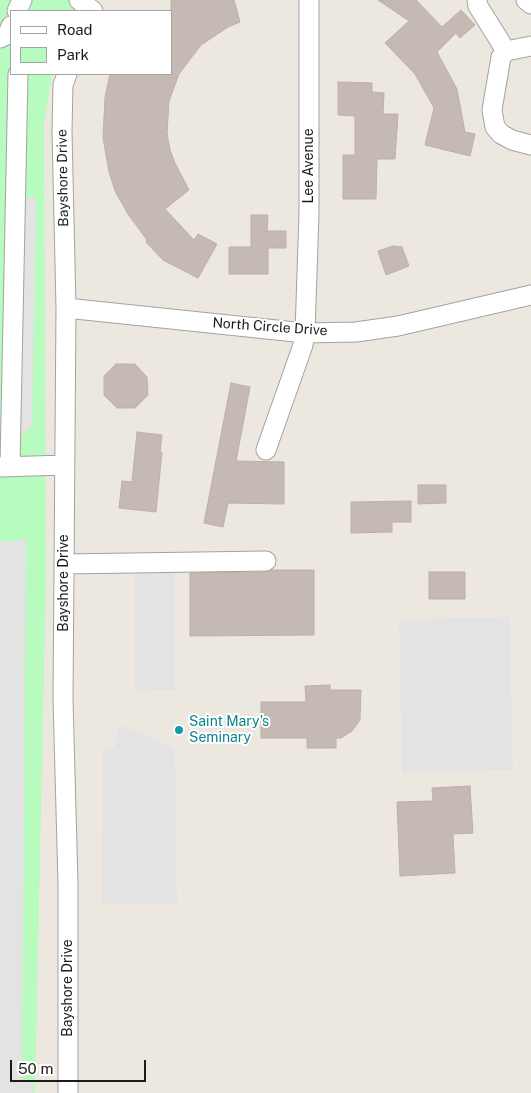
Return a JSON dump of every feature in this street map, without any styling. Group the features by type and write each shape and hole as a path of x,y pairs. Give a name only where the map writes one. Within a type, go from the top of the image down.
{"street":[{"path":"78,0 93,10"},
{"path":"96,10 105,0"},
{"name":"Lee Avenue","path":"266,450 303,345 305,333 309,214 309,0"},
{"path":"477,0 478,6 506,51"},
{"path":"526,0 531,4"},
{"path":"531,46 506,51 501,57 492,110 495,127 501,134 512,140 531,145"},
{"path":"18,75 5,466 64,464"},
{"name":"Bayshore Drive","path":"67,75 63,85 62,131 66,308 63,699 68,884 68,1093"},
{"name":"North Circle Drive","path":"66,308 305,333 356,332 398,326 531,295"},
{"path":"64,564 266,561"}],"green space":[{"path":"0,0 84,0 77,10 10,10 10,75 52,75 44,124 46,578 35,1093 0,1093"}],"shaded area":[{"path":"36,197 32,425 11,446 15,199"},
{"path":"26,539 22,1080 33,1081 33,1093 0,1093 0,542"},
{"path":"174,562 175,690 135,691 135,563"},
{"path":"509,617 513,770 402,773 399,620"},
{"path":"120,725 159,741 175,751 177,905 102,903 103,752 115,746"}],"building":[{"path":"171,0 234,0 240,22 228,27 201,45 179,74 169,101 167,133 170,150 189,190 165,209 194,240 198,234 217,244 198,278 163,260 146,242 147,240 128,214 115,191 109,172 103,138 105,97 110,75 172,75"},
{"path":"378,0 416,0 442,27 461,10 475,25 460,38 456,33 437,52 457,89 465,132 475,134 470,156 425,145 434,108 415,74 385,43 409,21"},
{"path":"338,82 372,83 372,92 384,93 383,114 398,114 395,159 377,159 376,199 343,199 343,155 355,155 355,116 338,115"},
{"path":"251,215 268,215 267,231 286,231 286,248 268,248 268,274 229,274 229,247 251,247"},
{"path":"393,246 402,247 409,266 386,275 378,251"},
{"path":"116,364 135,364 147,377 148,395 135,408 117,408 104,395 104,376"},
{"path":"231,383 250,387 236,461 284,462 284,504 228,503 223,527 204,523"},
{"path":"137,432 162,435 156,512 119,508 122,481 132,482"},
{"path":"418,485 446,485 446,503 418,504"},
{"path":"411,501 411,522 392,522 392,532 351,533 351,502"},
{"path":"272,570 314,570 314,635 190,636 190,573 266,572"},
{"path":"429,572 465,572 465,599 429,599"},
{"path":"330,685 330,690 361,690 360,720 352,731 341,738 336,738 336,748 307,748 307,738 261,738 261,702 306,702 305,686"},
{"path":"470,786 473,833 453,834 455,873 400,876 397,802 433,801 432,788"}],"place":[{"name":"Saint Mary's Seminary","path":"179,730"}]}
